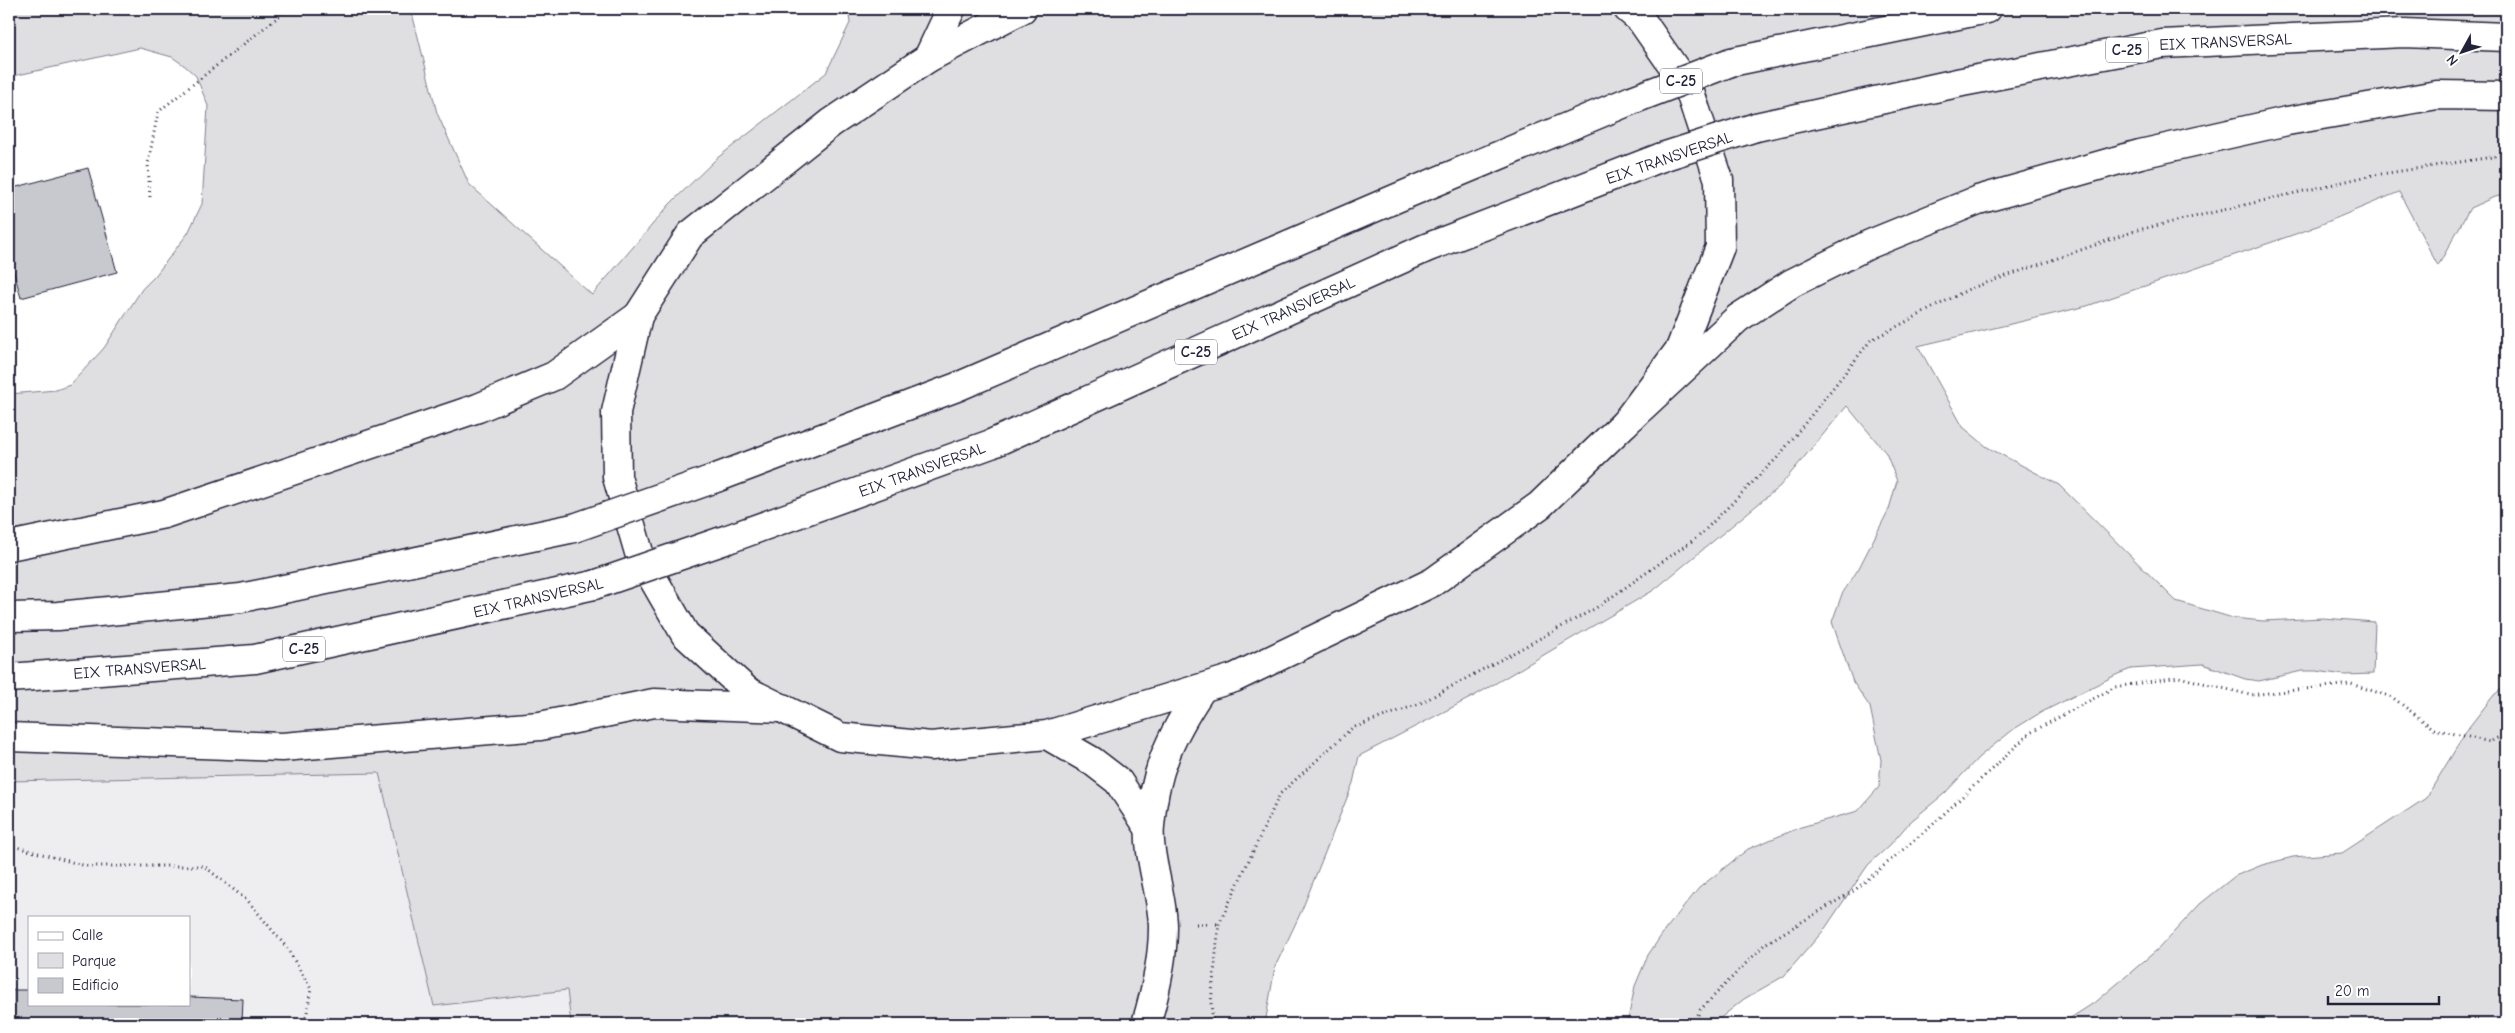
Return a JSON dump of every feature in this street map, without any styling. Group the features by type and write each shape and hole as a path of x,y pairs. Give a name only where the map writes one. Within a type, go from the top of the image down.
{"main road":[{"path":"928,58 950,9"},
{"path":"1022,9 928,58 832,123 690,235 638,316 616,412 617,477 640,556 685,634 747,691 840,737 931,746 1047,735 1201,690 1234,678 1433,582 1540,505 1738,318 1792,283 1870,244 1978,200 2140,154 2287,121 2437,95 2506,96"},
{"path":"1626,422 1680,349 1720,247 1719,180 1689,89 1641,20 1628,9"},
{"name":"C-25","path":"9,617 58,616 241,598 574,528 716,478 957,387 1388,202 1632,100 1731,62 1987,9"},
{"name":"EIX TRANSVERSAL","path":"9,678 255,659 594,585 728,539 991,444 1426,248 1662,157 1756,127 1962,82 2162,44 2404,33 2506,37"},
{"path":"9,546 164,514 478,408 554,376 638,316"},
{"path":"1146,1024 1155,994 1163,927 1149,828 1157,778 1177,727 1201,690"},
{"path":"9,737 282,747 540,726 654,703 782,708"},
{"path":"1047,735 1092,761 1118,781 1149,828"}],"path":[{"path":"150,197 148,164 158,112 288,9"},
{"path":"1213,1024 1211,1004 1219,924 1280,794 1352,728 1419,704 1596,608 1699,536 1778,457 1871,340 1969,289 2138,230 2368,176 2506,155"},
{"path":"1694,1024 1700,1010 1765,944 1855,890 1930,827 2030,733 2115,687 2179,677 2250,695 2351,684 2392,697 2434,729 2490,742 2506,734"},
{"path":"9,845 86,866 204,866 248,901 287,948 311,989 305,1024"}],"shaded area":[{"path":"379,773 434,1006 567,990 571,1024 9,1024 9,781"}],"green space":[{"path":"9,9 411,9 437,113 469,184 592,295 670,204 716,159 826,73 850,23 848,9 2506,9 2506,194 2470,208 2438,266 2399,192 2310,229 2087,306 1918,346 1963,427 1987,447 2059,485 2176,601 2233,618 2263,621 2323,618 2375,622 2373,674 2345,675 2302,671 2259,681 2245,679 2203,664 2131,669 2040,713 2014,729 1979,757 1945,793 1910,822 1890,845 1868,865 1824,930 1784,976 1744,999 1713,1024 1627,1024 1635,986 1648,955 1665,930 1699,888 1748,849 1801,827 1858,811 1879,787 1881,760 1870,707 1853,682 1832,622 1842,594 1859,568 1889,509 1897,481 1886,453 1847,406 1780,486 1654,590 1474,696 1359,756 1353,783 1301,912 1275,967 1265,1024 571,1024 567,990 434,1006 379,773 9,781 9,394 56,390 70,385 104,348 142,289 155,276 188,233 202,204 208,106 196,76 185,66 172,57 140,48 9,77"},
{"path":"2506,685 2506,1024 2061,1024 2097,1001 2158,949 2200,904 2235,876 2262,865 2293,857 2342,853 2426,798 2469,727 2494,695"}],"building":[{"path":"88,168 117,272 21,298 9,254 9,189"},
{"path":"9,990 28,990 28,1006 190,1006 190,997 243,999 242,1024 9,1024"}]}
